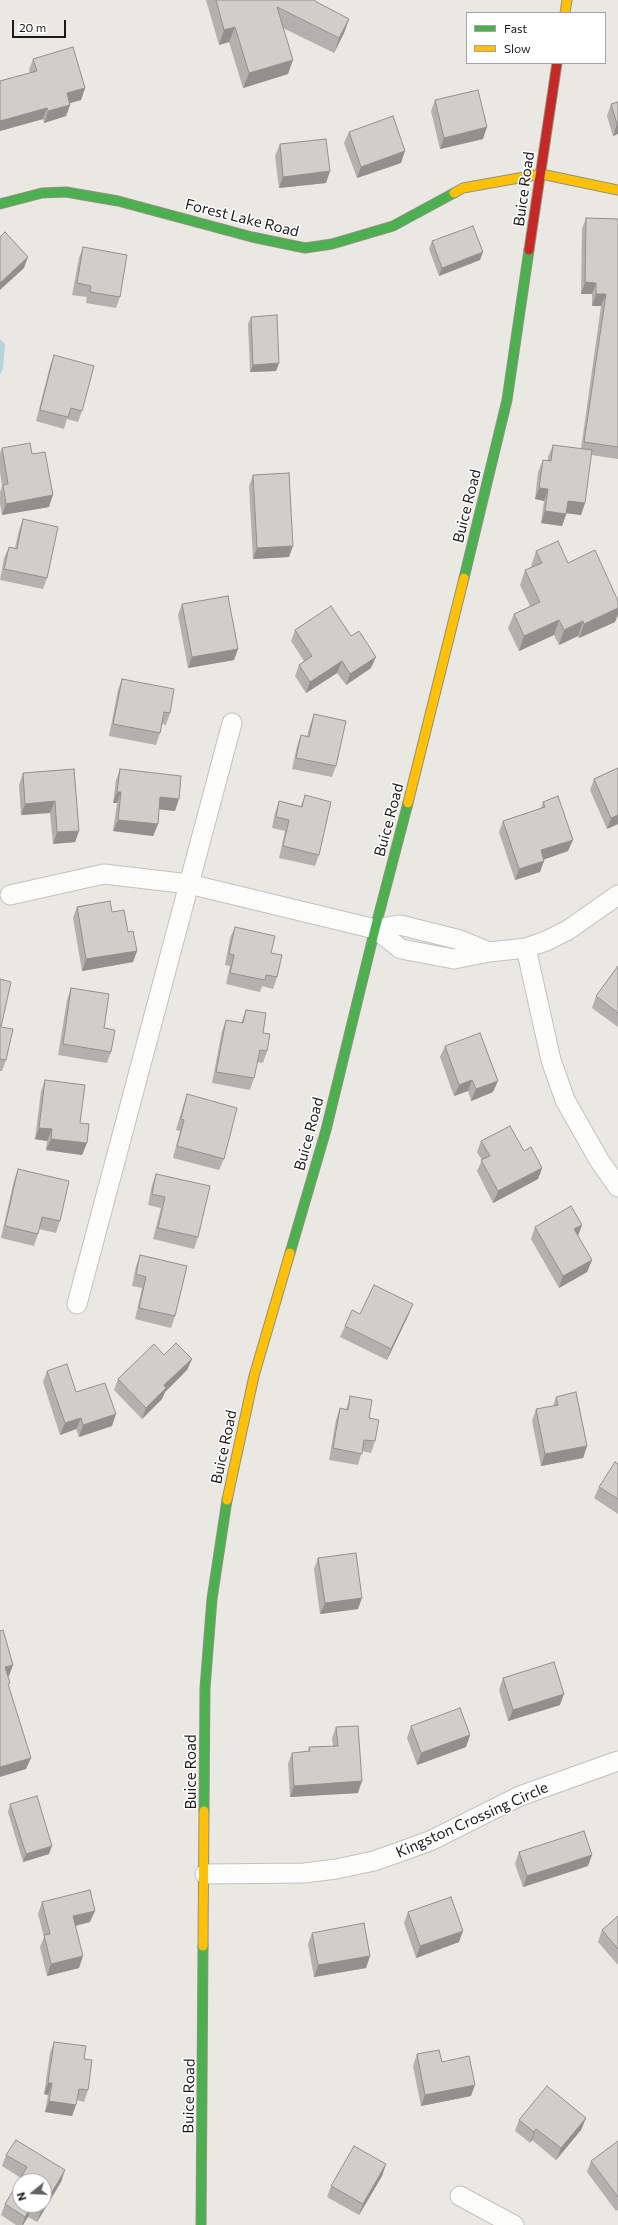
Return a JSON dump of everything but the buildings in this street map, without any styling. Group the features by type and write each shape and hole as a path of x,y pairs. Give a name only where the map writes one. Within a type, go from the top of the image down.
{"street":[{"path":"565,12 567,0"},
{"name":"Buice Road","path":"201,2225 205,1874 205,1688 212,1599 227,1498 254,1376 326,1130 375,929 414,782 507,400 557,64"},
{"path":"541,174 618,190"},
{"name":"Forest Lake Road","path":"0,204 18,198 42,193 66,192 118,201 252,237 305,248 332,244 394,226 463,188 541,174"},
{"path":"77,1304 232,723"},
{"path":"10,895 104,874 189,884 375,929 400,925 460,940 489,952 526,948 546,941 568,930 618,895"},
{"path":"526,948 551,1060 565,1100 599,1160 618,1187"},
{"name":"Kingston Crossing Circle","path":"205,1874 304,1873 336,1869 374,1861 430,1841 520,1796 618,1763"},
{"path":"460,2196 514,2225"}],"water":[{"path":"0,339 5,344 3,369 0,374"}],"traffic: fast":[{"path":"0,204 42,193 66,192 118,201 252,237 305,248 332,244 393,226 454,193"},
{"path":"464,578 507,400 529,250"},
{"path":"290,1253 326,1130 375,929 408,803"},
{"path":"204,1811 205,1688 212,1599 227,1500"},
{"path":"201,2225 203,1946"}],"traffic: slow":[{"path":"565,12 567,0"},
{"path":"454,193 463,188 541,174 618,190"},
{"path":"408,803 464,578"},
{"path":"227,1500 254,1376 290,1253"},
{"path":"203,1946 204,1811"}],"traffic: jam":[{"path":"529,250 557,64"}]}
